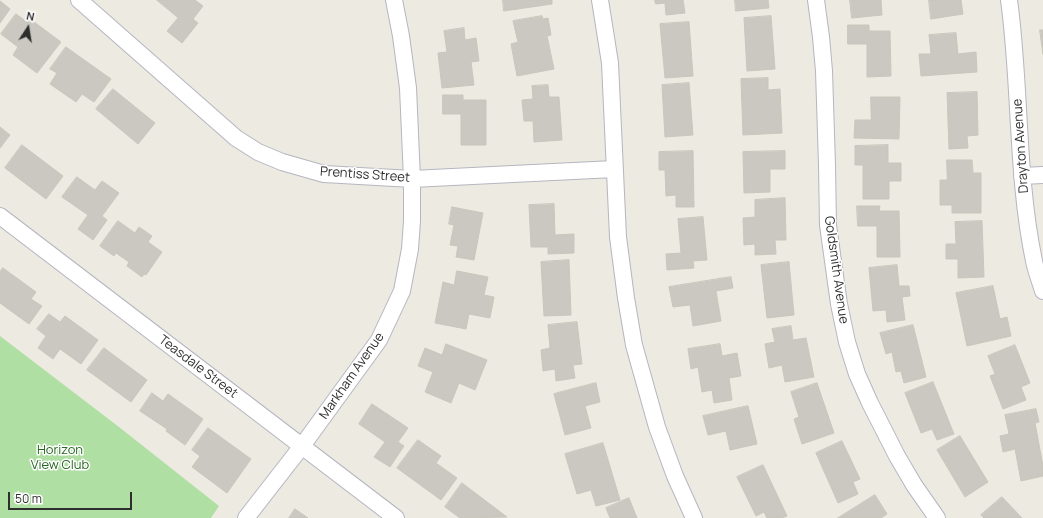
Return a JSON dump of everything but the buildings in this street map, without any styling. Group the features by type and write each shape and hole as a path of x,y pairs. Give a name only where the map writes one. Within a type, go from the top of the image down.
{"street":[{"name":"Markham Avenue","path":"246,518 302,446 379,340 402,291 410,249 412,179 408,88 401,36 394,0"},
{"path":"600,0 610,63 618,237 634,345 657,427 675,476 694,518"},
{"name":"Goldsmith Avenue","path":"816,0 824,71 828,225 839,304 847,342 858,374 874,410 904,468 936,518"},
{"name":"Drayton Avenue","path":"1009,0 1014,37 1022,176 1034,262 1043,291"},
{"name":"Prentiss Street","path":"86,2 236,138 258,152 282,162 324,174 412,179 614,169"},
{"path":"1022,176 1043,175"},
{"name":"Teasdale Street","path":"0,216 396,518"}],"green space":[{"name":"Horizon View Club","path":"0,336 219,506 211,518 0,518"}]}
